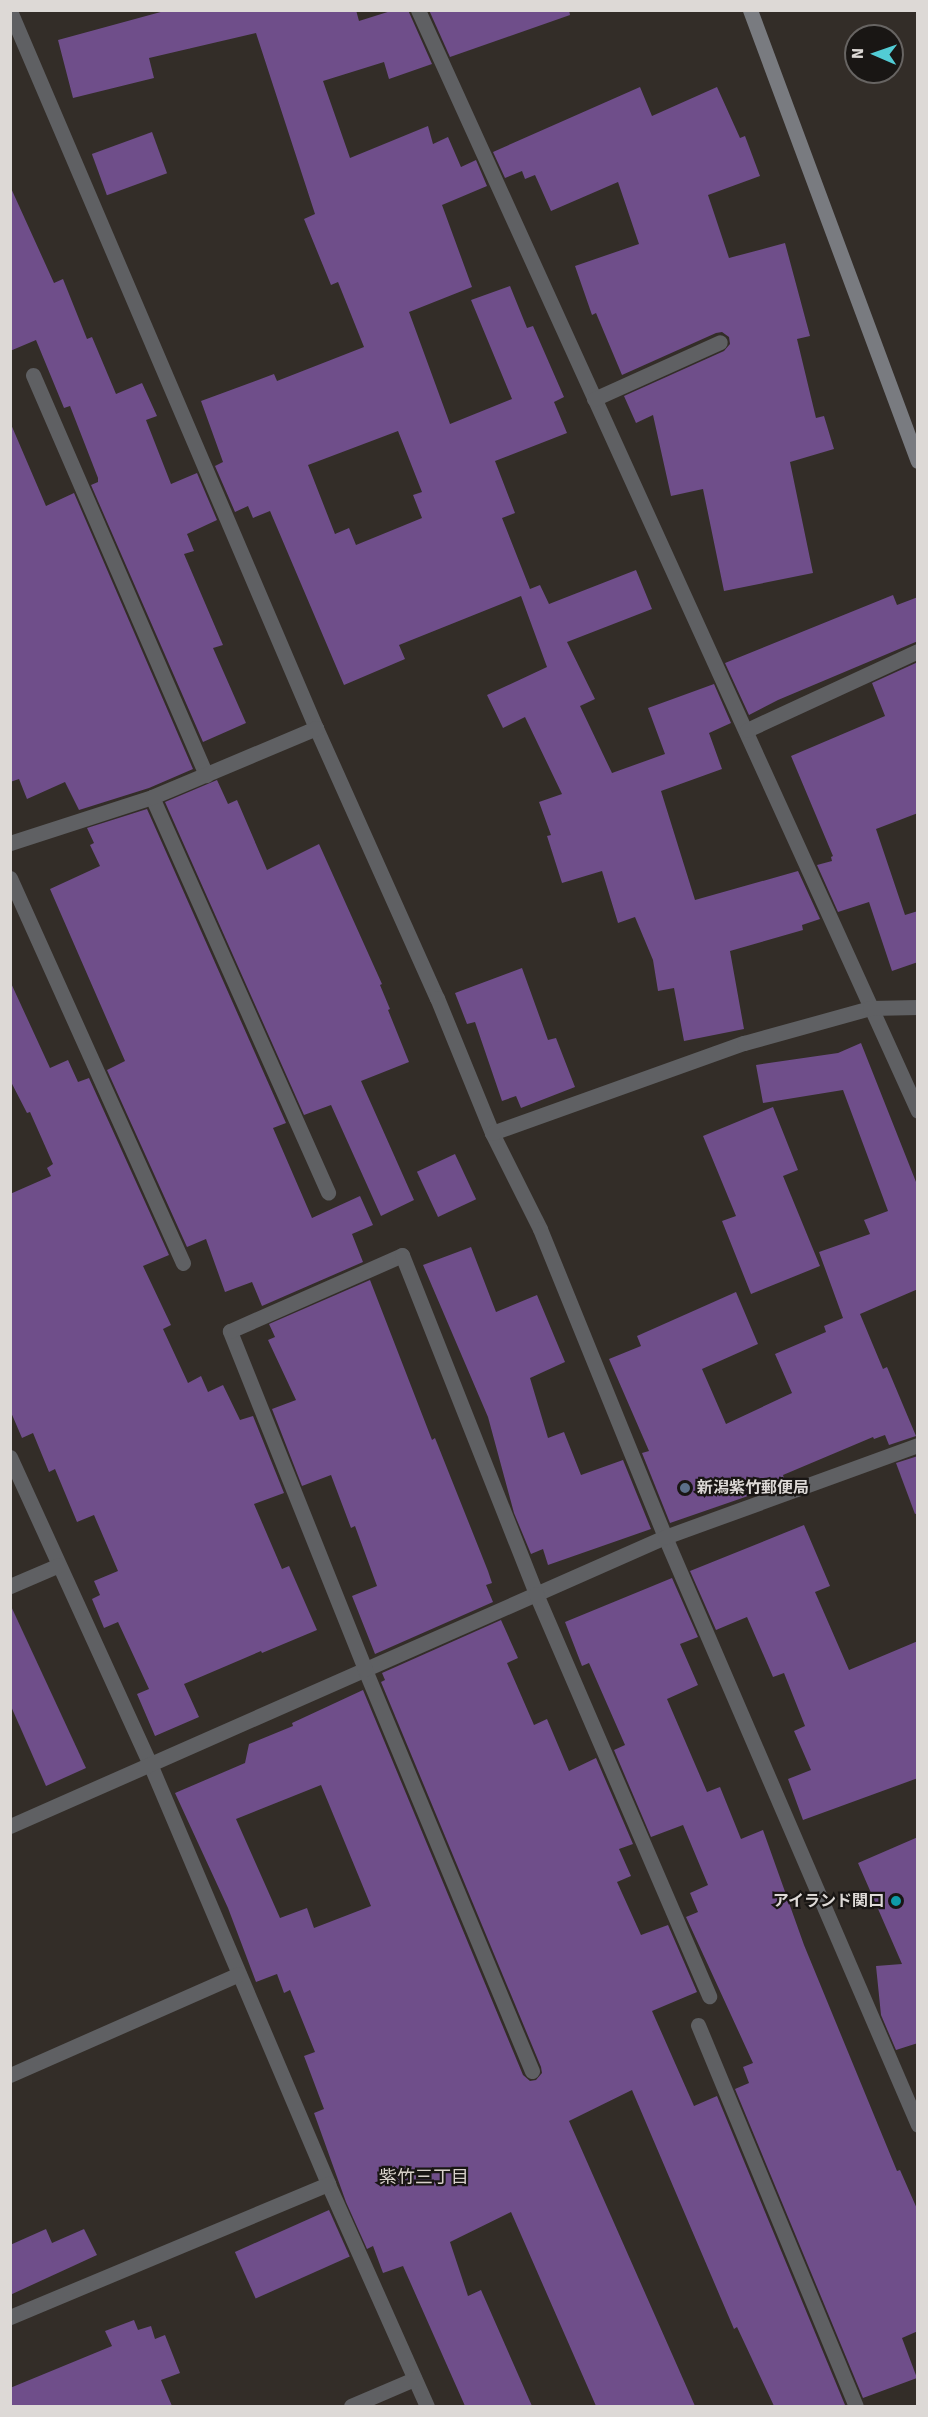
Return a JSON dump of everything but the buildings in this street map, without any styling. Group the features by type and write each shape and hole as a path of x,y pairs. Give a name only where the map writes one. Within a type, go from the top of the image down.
{"street":[{"path":"418,10 594,399 747,729 918,1111"},
{"path":"750,10 918,461"},
{"path":"10,11 316,728 437,998 492,1133 540,1228 665,1537 918,2125"},
{"path":"594,399 720,342"},
{"path":"33,375 206,775"},
{"path":"747,729 918,651"},
{"path":"12,836 152,798 316,728"},
{"path":"152,798 328,1193"},
{"path":"10,878 183,1263"},
{"path":"492,1133 744,1043 870,1008 918,1007"},
{"path":"532,2071 365,1669 230,1331 402,1255 536,1594 709,1996"},
{"path":"10,1826 665,1537 918,1445"},
{"path":"10,1457 150,1764 328,2184 427,2406"},
{"path":"10,1586 59,1565"},
{"path":"10,2075 239,1974"},
{"path":"698,2025 856,2406"},
{"path":"10,2317 328,2184"},
{"path":"351,2406 414,2379"}],"place":[{"name":"新潟紫竹郵便局","path":"685,1488"},
{"name":"アイランド関口","path":"896,1901"}],"district":[{"name":"紫竹三丁目","path":"424,2177"}]}
